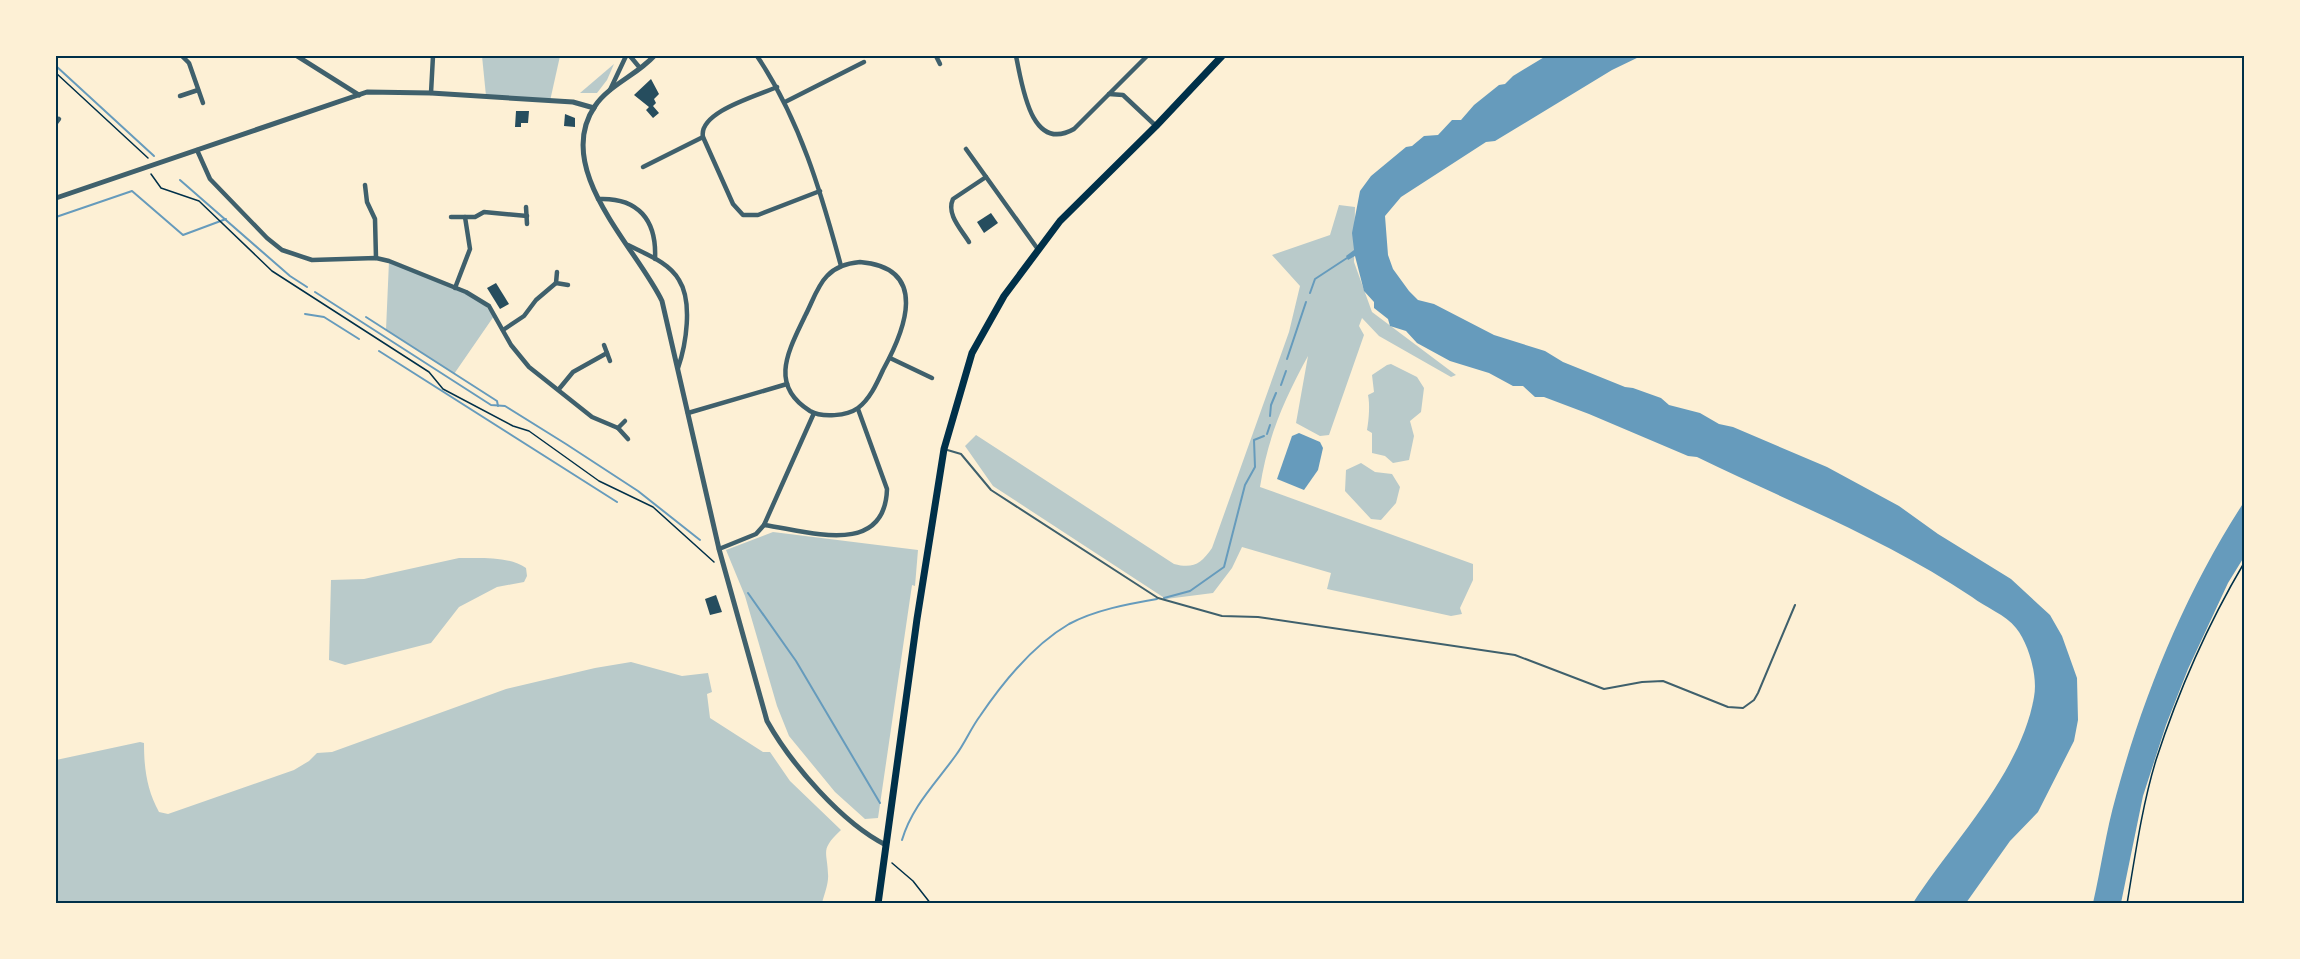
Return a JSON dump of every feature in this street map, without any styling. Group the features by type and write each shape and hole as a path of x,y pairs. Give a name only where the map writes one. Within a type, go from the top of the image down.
{"main road":[{"path":"878,903 916,619 944,449 972,353 998,306 1037,248 1060,221 1156,126 1222,56"}],"street":[{"path":"182,56 189,63 203,104"},
{"path":"297,56 359,95"},
{"path":"431,93 433,56"},
{"path":"609,92 628,56 640,68"},
{"path":"654,56 609,92 594,108 586,123 584,147 587,171 598,199 662,301 719,549 767,721 778,741 804,774 854,824 886,845"},
{"path":"757,56 785,102 820,191 841,266"},
{"path":"936,56 940,64"},
{"path":"1016,56 1031,115 1037,125 1051,133 1058,134 1074,129 1147,56"},
{"path":"785,102 864,62"},
{"path":"777,87 710,117 703,127 703,137 733,204 743,215 758,215 820,191"},
{"path":"180,96 198,90"},
{"path":"56,198 374,91 573,102 594,108"},
{"path":"1109,94 1123,95 1156,126"},
{"path":"643,167 703,137"},
{"path":"966,149 1037,248"},
{"path":"196,150 210,179 267,238 282,250 312,260 376,258 389,261 455,288 489,306 518,356 529,367 592,417 618,428 628,440"},
{"path":"969,242 951,213 951,203 953,199 986,177"},
{"path":"366,185 367,202 375,219 376,258"},
{"path":"598,199 623,201 641,213 654,234 656,259"},
{"path":"526,207 527,224"},
{"path":"451,217 475,217 484,212 526,216"},
{"path":"455,288 470,249 465,217"},
{"path":"628,245 656,259 671,270 684,291 684,344 678,368"},
{"path":"860,262 878,265 890,271 902,285 907,313 890,358 873,390 858,409 838,415 814,414 798,402 787,384 788,351 821,284 826,276 841,266 860,262"},
{"path":"503,330 524,316 536,300 556,283 557,272"},
{"path":"556,283 568,285"},
{"path":"604,345 610,361"},
{"path":"558,389 573,372 607,353"},
{"path":"890,358 932,378"},
{"path":"688,414 787,384"},
{"path":"764,525 849,536 864,532 876,523 886,501 887,489 858,409"},
{"path":"719,549 756,534 764,525 814,414"},
{"path":"618,428 625,421"}],"lane":[{"path":"944,449 961,454 991,490 1158,598 1222,616 1258,617 1515,655 1598,688 1663,681 1736,709 1749,705 1754,700 1795,605"}],"path":[{"path":"56,73 155,164"},
{"path":"147,167 161,188 199,201 272,271 429,372 443,389 513,426 529,431 599,482 653,507 716,563 723,564"},
{"path":"2127,903 2156,760 2188,674 2244,563"},
{"path":"885,854 913,881 931,903"}],"shaded area":[{"path":"482,56 560,56 550,101 486,96"},
{"path":"614,64 607,80 597,93 580,93"},
{"path":"1339,205 1355,207 1354,262 1372,312 1456,375 1451,377 1379,336 1362,318 1359,326 1364,335 1329,435 1320,436 1296,423 1308,356 1278,419 1260,487 1473,564 1473,580 1460,608 1462,614 1451,616 1327,589 1331,573 1242,547 1232,568 1213,593 1166,599 993,486 965,446 976,435 1174,564 1186,566 1196,564 1204,558 1212,548 1289,332 1300,286 1272,255 1330,235"},
{"path":"389,261 476,298 494,316 454,374 386,330"},
{"path":"1391,364 1417,377 1424,388 1421,412 1410,421 1414,436 1409,460 1393,463 1385,456 1372,453 1372,433 1367,430 1368,395 1374,392 1372,375"},
{"path":"1361,463 1375,472 1392,474 1400,487 1396,503 1381,520 1371,519 1345,491 1346,470"},
{"path":"773,532 918,550 915,586 912,585 878,818 865,819 835,792 789,736 777,706 745,596 726,550"},
{"path":"459,558 494,558 511,561 526,568 527,576 524,582 497,587 459,607 431,643 345,665 329,660 331,580 364,579"},
{"path":"631,662 682,676 708,673 712,692 707,694 710,718 763,752 770,752 790,781 841,830 827,846 828,878 822,903 56,903 56,760 144,743 146,770 152,796 159,812 168,814 294,770 317,753 332,752 506,689"}],"water":[{"path":"1546,56 1641,56 1612,70 1495,141 1486,142 1401,197 1385,216 1388,255 1393,269 1418,300 1434,304 1494,335 1545,351 1563,362 1625,387 1661,398 1669,405 1700,413 1719,424 1733,427 1827,467 1899,506 1938,534 2011,579 2050,615 2062,636 2077,678 2078,720 2074,741 2038,812 2010,841 1966,903 1913,903 2001,779 2027,725 2034,697 2035,680 2025,643 2012,623 1939,576 1837,522 1697,457 1688,456 1544,397 1535,397 1523,386 1513,386 1489,373 1450,361 1417,343 1406,331 1390,326 1388,319 1374,308 1374,302 1364,291 1355,256 1348,260 1346,256 1354,250 1352,233 1360,191 1371,176 1406,147 1412,146 1424,136 1438,135 1452,120 1461,120 1474,105 1499,85 1505,84 1513,76"},
{"path":"1299,433 1320,442 1323,448 1318,470 1304,490 1277,479 1292,436"},
{"path":"2244,502 2244,557 2228,583 2188,669 2166,725 2143,796 2121,903 2093,903 2116,796 2154,681 2203,571"}],"building":[{"path":"651,79 659,94 654,99 656,103 653,106 659,113 653,118 646,110 649,107 634,95"},
{"path":"516,111 529,111 528,123 521,123 521,127 515,127"},
{"path":"565,114 575,118 575,127 564,126"},
{"path":"991,213 998,223 984,233 977,222"},
{"path":"496,283 509,304 500,309 487,288"},
{"path":"716,595 722,612 710,615 705,599"}],"waterway":[{"path":"56,66 154,156"},
{"path":"180,180 290,276 307,287"},
{"path":"56,217 132,191 183,235 226,219"},
{"path":"1310,293 1315,279 1347,258"},
{"path":"315,292 491,405 505,406 566,444 638,491 700,540"},
{"path":"1287,359 1306,302"},
{"path":"305,314 324,317 359,339"},
{"path":"366,317 497,401 498,406"},
{"path":"379,351 617,502"},
{"path":"1281,385 1286,371"},
{"path":"1270,416 1271,405 1276,393"},
{"path":"1267,434 1270,425"},
{"path":"1164,598 1190,591 1224,567 1245,485 1255,467 1254,440 1264,436"},
{"path":"748,593 796,661 880,803"},
{"path":"902,840 912,816 925,795 959,750 989,703 1031,653 1043,642 1079,619 1112,608 1157,599"}]}
